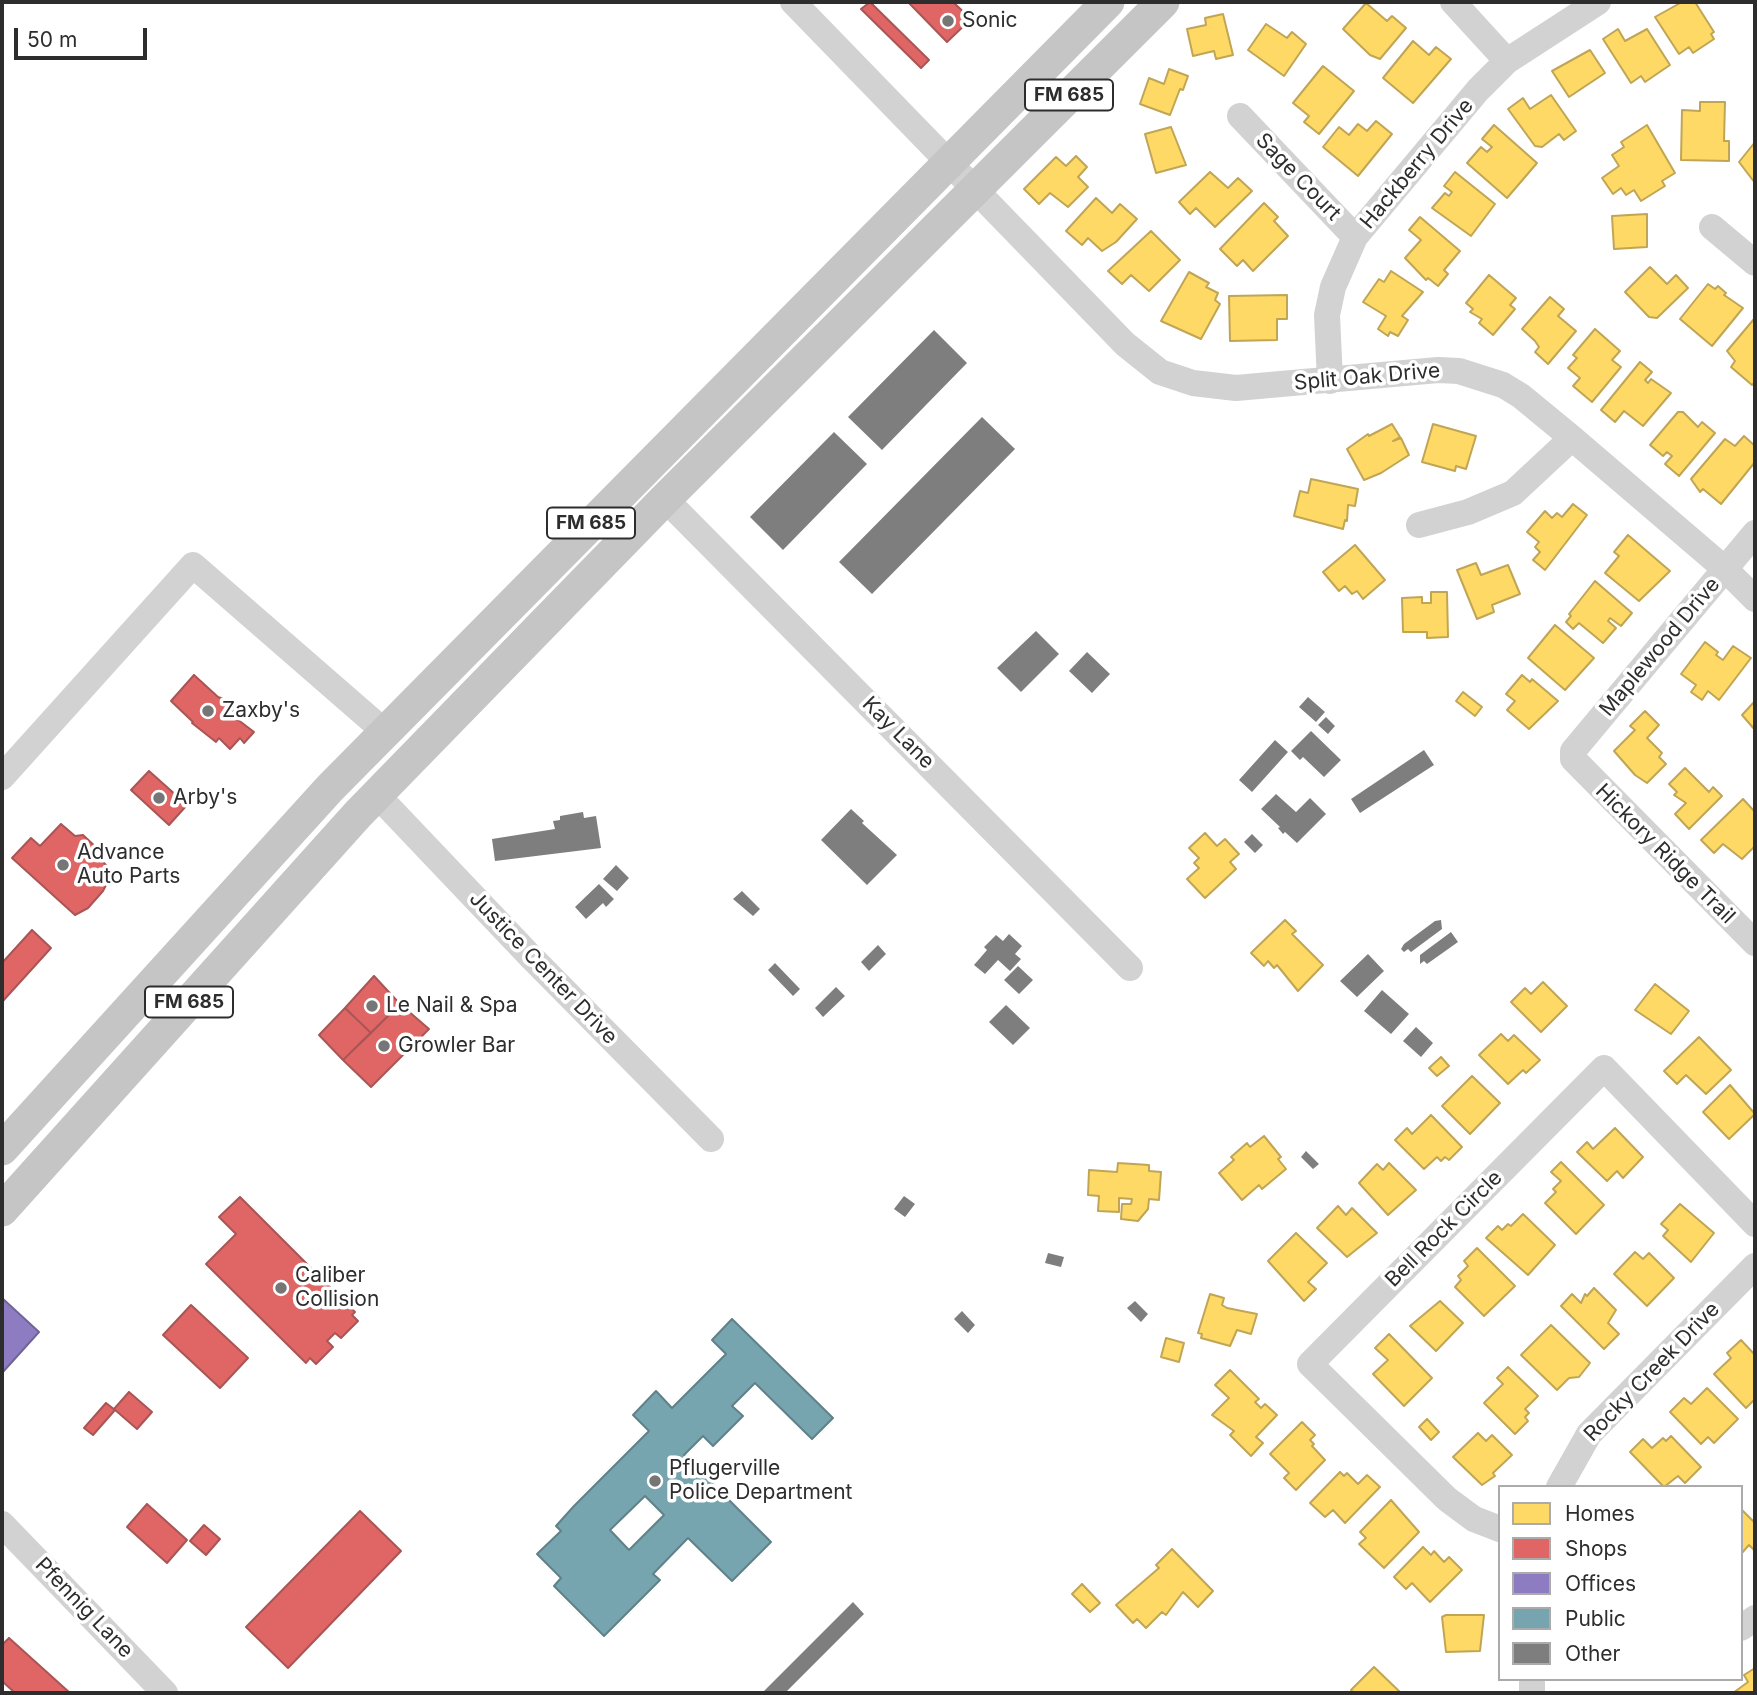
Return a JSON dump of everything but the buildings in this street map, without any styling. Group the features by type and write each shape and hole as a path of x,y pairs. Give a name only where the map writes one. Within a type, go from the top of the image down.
{"main road":[{"name":"FM 685","path":"2,1149 238,888 384,732 947,161 1108,2"},
{"name":"FM 685","path":"2,1210 377,795 665,499 1163,2"}],"street":[{"name":"Split Oak Drive","path":"793,2 1125,344 1160,372 1193,383 1236,388 1438,370 1459,371 1503,385 1521,396 1572,438 1726,569 1755,599"},
{"path":"1453,2 1507,61"},
{"name":"Hackberry Drive","path":"1330,381 1327,315 1342,262 1355,237 1478,90 1507,61 1598,2"},
{"name":"Sage Court","path":"1240,116 1355,237"},
{"path":"1712,227 1755,263"},
{"path":"1419,525 1468,512 1513,493 1572,438"},
{"name":"Kay Lane","path":"665,499 1129,968"},
{"name":"Maplewood Drive","path":"1575,764 1573,751 1755,533"},
{"path":"2,777 193,565 384,732"},
{"name":"Hickory Ridge Trail","path":"1575,764 1755,943"},
{"name":"Justice Center Drive","path":"377,795 531,957 711,1139"},
{"name":"Bell Rock Circle","path":"1498,1528 1474,1519 1447,1499 1310,1364 1604,1068 1755,1224"},
{"name":"Rocky Creek Drive","path":"1560,1485 1589,1434 1755,1266"},
{"name":"Pfennig Lane","path":"2,1524 165,1693"}],"place":[{"name":"Sonic","path":"948,21"},
{"name":"Zaxby's","path":"208,711"},
{"name":"Arby's","path":"159,798"},
{"name":"Advance Auto Parts","path":"63,865"},
{"name":"Le Nail & Spa","path":"372,1006"},
{"name":"Growler Bar","path":"384,1046"},
{"name":"Caliber Collision","path":"281,1288"},
{"name":"Pflugerville Police Department","path":"655,1481"}]}
